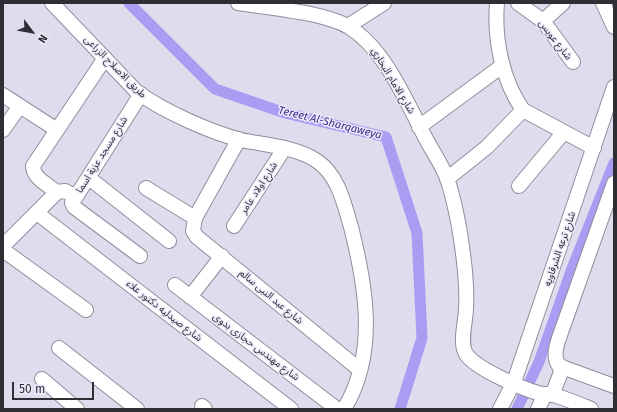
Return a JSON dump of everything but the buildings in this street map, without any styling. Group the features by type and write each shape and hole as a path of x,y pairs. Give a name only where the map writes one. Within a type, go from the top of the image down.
{"street":[{"name":"طريق الاصلاح الزراعى","path":"52,3 140,94 192,121 239,139 308,155 318,162 337,186 344,202 362,277 366,324 360,370"},
{"name":"شارع الامام البخاري","path":"238,3 316,16 348,26 372,45 392,76 447,179 460,232 465,272 466,309 463,346 465,353 474,362 519,385 548,392"},
{"path":"348,26 384,3"},
{"path":"497,3 499,46 502,66 523,110 594,148"},
{"name":"شارع عويس","path":"518,3 543,21 573,62"},
{"path":"543,21 563,3"},
{"path":"603,3 614,27"},
{"path":"57,192 36,176 33,171 33,166 105,58"},
{"path":"420,127 502,66"},
{"name":"شارع ترعه الشرقاويه","path":"500,409 519,385 614,87"},
{"name":"شارع مسجد عزبة اسما","path":"140,94 72,203 74,207 140,256"},
{"path":"3,95 57,130"},
{"path":"3,130 20,106"},
{"path":"447,179 487,146 523,110"},
{"path":"519,186 564,132"},
{"path":"146,188 195,218 239,139"},
{"name":"شارع اولاد عامر","path":"234,226 284,149"},
{"path":"89,178 169,241"},
{"path":"614,182 556,348 556,362 562,370 614,386"},
{"path":"3,246 38,213 57,192 65,191 76,197"},
{"name":"شارع صيدليه دكتور علاء","path":"38,213 291,409"},
{"name":"شارع عبد النبى سالم","path":"195,218 193,230 197,237 360,370"},
{"path":"3,250 86,310"},
{"path":"190,297 222,256"},
{"name":"شارع مهندس حجازى بدوى","path":"176,285 337,409"},
{"path":"60,348 137,409"},
{"path":"344,409 360,370"},
{"path":"538,409 562,370"},
{"path":"42,379 78,409"},
{"path":"548,392 591,409"}],"waterway":[{"name":"Tereet Al-Sharqaweya","path":"129,3 215,89 285,113 386,137 417,233 422,338 400,409"},
{"path":"517,409 539,362 571,271 614,163"}]}
